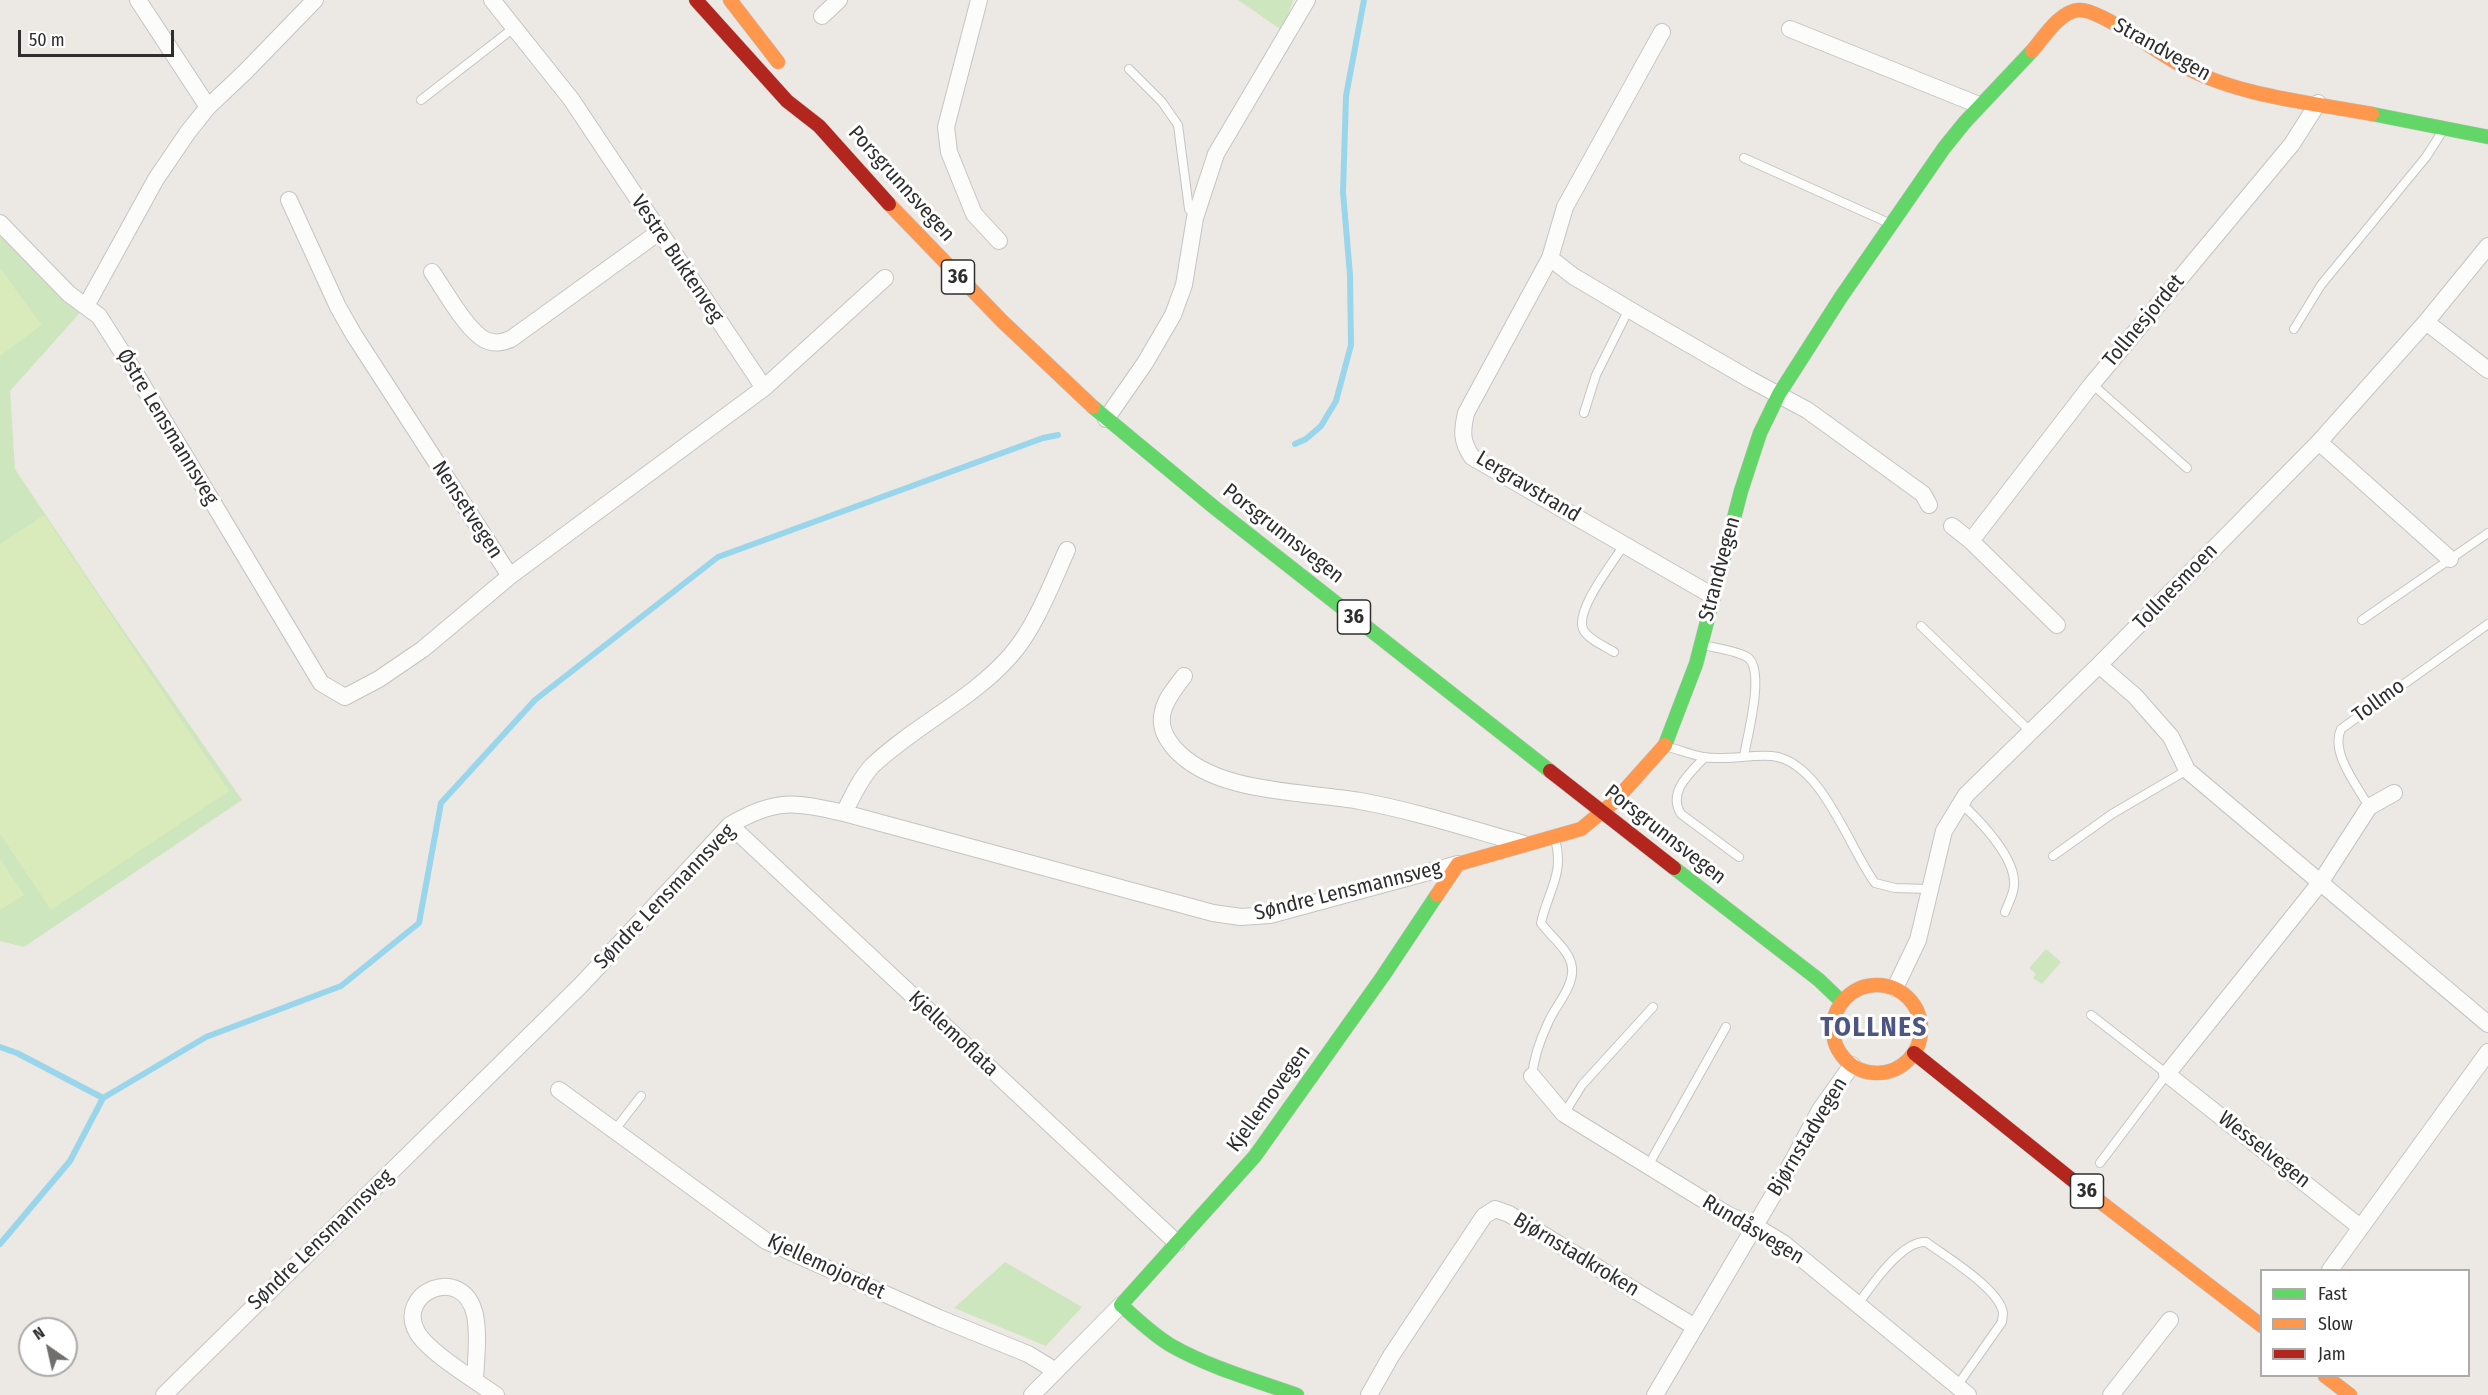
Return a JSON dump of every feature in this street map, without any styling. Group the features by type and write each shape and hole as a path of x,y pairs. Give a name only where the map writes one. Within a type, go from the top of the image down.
{"main road":[{"name":"Porsgrunnsvegen","path":"696,0 787,101 819,126 907,224 1002,321 1106,419 1215,508 1602,813 1819,980 1842,1002"},
{"path":"730,0 786,73"},
{"name":"Strandvegen","path":"1602,813 1665,746 1682,705 1701,645 1741,491 1760,433 1779,394 1812,340 1944,148 1979,105 2066,14 2080,10 2096,14 2180,65 2217,81 2253,91 2488,137"},
{"name":"Porsgrunnsvegen","path":"804,98 819,126"},
{"path":"1458,864 1581,829 1602,813"},
{"name":"Kjellemovegen","path":"1120,1305 1255,1156 1383,976 1458,864"},
{"path":"1872,984 1895,988 1906,994 1915,1004 1920,1016 1921,1035 1914,1053 1905,1064 1886,1072 1864,1071 1852,1065 1840,1052 1833,1035 1833,1023 1842,1002 1861,987 1872,984"},
{"name":"36","path":"1914,1053 2079,1186 2260,1324"},
{"path":"1120,1305 1145,1327 1171,1345 1212,1365 1298,1395"},
{"path":"2326,1377 2350,1395"}],"street":[{"path":"138,0 208,106"},
{"path":"0,223 69,294 86,306 156,179 208,106 245,72 315,0"},
{"name":"Vestre Buktenveg","path":"492,0 571,99 764,388"},
{"path":"822,16 840,0"},
{"path":"979,0 946,127 947,143 974,214 999,241"},
{"path":"1106,419 1145,363 1173,315 1184,285 1196,218 1216,154 1307,0"},
{"path":"1790,29 1979,105"},
{"name":"Lergravstrand","path":"1662,33 1565,207 1550,258 1466,413 1462,433 1464,445 1472,457 1713,596"},
{"name":"Tollnesjordet","path":"1971,542 2092,384 2292,144 2318,103"},
{"name":"Nensetvegen","path":"289,200 338,307 354,335 510,576 764,388"},
{"path":"432,272 474,331 486,340 499,343 511,339 659,232"},
{"name":"Tollnesmoen","path":"1895,988 1918,940 1925,918 1929,889 1944,831 1961,803 1982,778 2099,665 2319,441 2426,322 2488,246"},
{"path":"1550,258 1573,276 1635,313 1807,410 1923,494 1929,505"},
{"path":"764,388 885,278"},
{"name":"Østre Lensmannsveg","path":"86,306 99,316 134,370 321,683 345,697 380,680 423,649 510,576"},
{"path":"2426,322 2488,370"},
{"path":"2319,441 2450,559"},
{"path":"1952,526 2057,625"},
{"path":"844,813 857,787 871,767 978,685 1012,654 1042,605 1067,550"},
{"path":"2099,665 2135,696 2171,737 2187,770 2488,1024"},
{"path":"1184,676 1170,694 1162,711 1162,728 1170,743 1183,758 1198,768 1218,777 1248,785 1361,802 1525,844"},
{"path":"2168,1074 2320,883 2369,807 2394,794"},
{"name":"Søndre Lensmannsveg","path":"164,1395 581,985 730,825 756,809 783,804 809,805 1213,914 1241,917 1270,915 1458,864"},
{"name":"Kjellemoflata","path":"730,825 1177,1243"},
{"path":"2331,1269 2488,1052"},
{"name":"Bjørnstadvegen","path":"1655,1395 1755,1226 1820,1110 1852,1065"},
{"name":"Wesselvegen","path":"2168,1074 2360,1227"},
{"name":"Rundåsvegen","path":"1532,1076 1564,1114 1728,1215 1755,1226 1783,1243 1962,1390"},
{"name":"Kjellemojordet","path":"559,1090 766,1241 919,1309 1028,1354 1056,1371"},
{"name":"Bjørnstadkroken","path":"1369,1395 1391,1356 1484,1216 1495,1209 1509,1214 1695,1327"},
{"path":"475,1380 477,1340 471,1305 460,1290 451,1287 435,1287 420,1298 415,1307 412,1318 416,1330 428,1344 475,1380 496,1395"},
{"path":"1032,1395 1120,1305"},
{"path":"2111,1395 2170,1320"}],"lane":[{"path":"421,100 515,27"},
{"path":"1129,69 1162,102 1178,125 1189,209 1196,218"},
{"path":"2294,329 2321,285 2426,157 2444,129"},
{"path":"1744,158 1891,224"},
{"path":"1584,413 1596,375 1635,313"},
{"path":"2092,384 2187,468"},
{"path":"2362,620 2488,533"},
{"path":"1614,652 1588,635 1583,630 1582,621 1587,604 1624,545"},
{"name":"Tollmo","path":"2369,807 2340,753 2338,736 2341,729 2488,624"},
{"path":"1921,626 2030,731"},
{"path":"1701,645 1746,657 1756,670 1756,685 1744,756"},
{"path":"1665,746 1705,757 1772,756 1791,760 1803,768 1819,787 1875,883 1895,888 1929,889"},
{"path":"1705,757 1686,778 1675,797 1676,806 1681,814 1739,857"},
{"path":"2053,856 2112,814 2187,770"},
{"path":"1961,803 1985,827 2012,866 2015,886 2005,912"},
{"path":"1532,1076 1534,1054 1548,1020 1569,985 1573,969 1569,958 1540,923 1545,902 1558,876 1558,851 1554,836"},
{"path":"1564,1114 1582,1085 1653,1007"},
{"path":"2091,1015 2168,1074 2100,1163"},
{"path":"1647,1167 1726,1027"},
{"path":"615,1131 641,1096"},
{"path":"1858,1304 1905,1249 1919,1241 1926,1242 1974,1277 1994,1296 2003,1312 2002,1322 1962,1390"}],"green space":[{"path":"1238,0 1293,0 1283,31"},
{"path":"0,223 86,306 10,391 15,469 104,602 242,800 24,947 0,941"},
{"path":"0,268 42,325 0,356"},
{"path":"44,515 229,791 51,910 0,834 0,544"},
{"path":"0,859 24,895 0,910"},
{"path":"2046,949 2061,962 2042,984 2033,978 2036,974 2029,968"},
{"path":"1005,1262 1082,1307 1046,1346 954,1308"}],"waterway":[{"path":"1295,444 1306,439 1321,426 1336,401 1351,345 1350,275 1343,192 1346,96 1364,0"},
{"path":"0,1244 70,1161 103,1098 206,1037 341,986 419,923 441,803 535,700 718,557 1043,438 1058,435"},
{"path":"0,1047 17,1053 103,1098"}],"traffic: fast":[{"path":"1665,745 1696,664 1741,491 1760,433 1779,394 1841,297 1944,148 1965,122 2032,51"},
{"path":"2372,114 2488,137"},
{"path":"1093,407 1215,508 1550,771"},
{"path":"1674,868 1819,980 1842,1002"},
{"path":"1297,1395 1187,1354 1158,1337 1121,1305 1255,1156 1383,976 1437,895"}],"traffic: slow":[{"path":"730,0 778,62"},
{"path":"2032,51 2059,20 2072,11 2079,10 2101,16 2179,64 2224,84 2248,91 2372,114"},
{"path":"889,204 1002,321 1093,407"},
{"path":"1437,895 1458,864 1581,829 1614,802 1665,745"},
{"path":"1877,985 1902,992 1914,1004 1921,1029 1914,1054 1902,1066 1877,1073 1852,1066 1840,1054 1833,1029 1840,1004 1852,992 1877,985"},
{"path":"2081,1187 2260,1324"},
{"path":"2326,1377 2350,1395"}],"traffic: jam":[{"path":"696,0 787,101 819,126 889,204"},
{"path":"1550,771 1674,868"},
{"path":"1914,1053 2081,1187"}],"district":[{"name":"TOLLNES","path":"1874,1028"}]}
